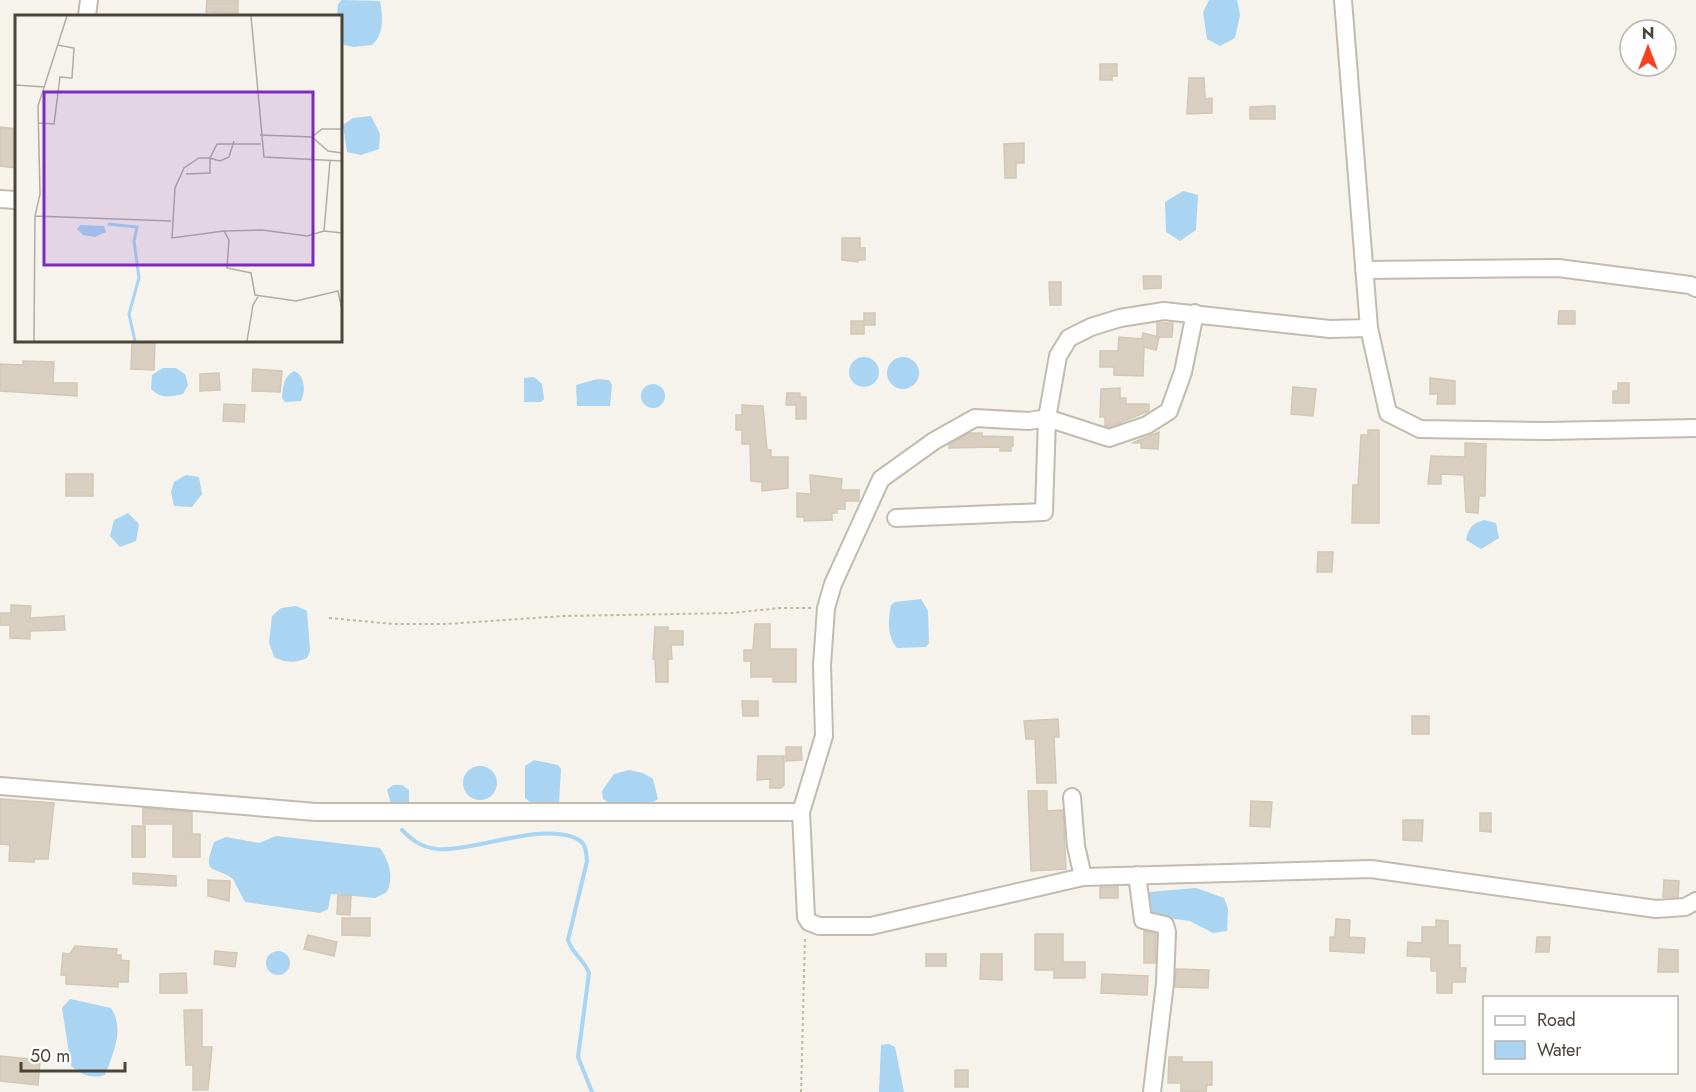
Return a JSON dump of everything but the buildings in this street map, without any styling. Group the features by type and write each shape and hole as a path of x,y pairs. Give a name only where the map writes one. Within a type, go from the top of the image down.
{"street":[{"path":"87,15 90,0"},
{"path":"1343,0 1369,328 1388,413 1420,429 1547,431 1696,428"},
{"path":"0,199 15,200"},
{"path":"1364,270 1558,268 1694,283"},
{"path":"896,518 1044,512 1047,418 1058,356 1069,338 1091,327 1120,318 1164,311 1330,330 1369,328"},
{"path":"1195,313 1184,372 1169,411 1147,425 1109,438 1047,418 1029,421 975,418 934,441 881,479 833,584 825,608 822,665 824,736 801,812 806,917 809,922 819,926 871,926 1083,877 1371,869 1656,909 1685,907 1696,901"},
{"path":"0,786 316,812 801,812"},
{"path":"1072,797 1076,846 1083,877"},
{"path":"1137,875 1143,920 1165,925 1167,932 1165,983 1152,1092"}],"path":[{"path":"329,618 394,624 446,624 596,615 732,613 780,608 825,608"},
{"path":"801,1092 806,917"}],"water":[{"path":"342,0 380,1 381,31 372,45 354,47 344,45 342,15 337,15 338,4"},
{"path":"1209,0 1237,0 1240,15 1235,38 1220,46 1207,39 1203,12"},
{"path":"371,116 380,134 379,149 361,155 347,152 343,125 353,118"},
{"path":"1183,191 1198,195 1196,230 1180,241 1166,232 1165,202"},
{"path":"864,357 870,358 878,366 878,378 870,386 864,387 858,386 850,378 849,372 850,366 858,358"},
{"path":"903,357 914,362 919,373 914,384 903,389 892,384 887,373 892,362"},
{"path":"163,368 176,368 185,374 188,385 183,394 166,396 151,389 152,375"},
{"path":"294,371 302,380 303,397 301,401 285,402 282,398 284,383"},
{"path":"534,377 542,384 544,399 541,402 524,402 524,378"},
{"path":"597,379 609,380 612,385 610,406 577,406 576,385"},
{"path":"653,384 662,387 665,396 662,405 653,408 644,405 641,396 644,387"},
{"path":"186,475 199,477 202,494 192,507 174,506 171,492 174,482"},
{"path":"128,513 139,524 136,541 120,547 110,536 114,520"},
{"path":"1484,520 1496,523 1499,538 1481,549 1466,540 1471,527"},
{"path":"921,599 928,611 929,643 926,647 897,648 891,638 889,628 891,605 895,602"},
{"path":"296,606 307,611 310,651 307,658 286,661 274,657 269,642 272,616 281,608"},
{"path":"534,760 558,765 561,769 559,803 556,805 530,802 525,798 525,766"},
{"path":"480,766 492,771 497,783 492,795 480,800 468,795 463,783 468,771"},
{"path":"629,770 643,773 653,779 658,799 646,805 622,806 603,799 602,791 614,774"},
{"path":"393,785 402,785 409,790 409,808 392,807 387,790"},
{"path":"276,836 380,848 389,869 390,880 387,892 375,898 331,894 328,909 320,913 245,902 233,879 209,865 214,842 226,837 259,843"},
{"path":"1196,888 1224,898 1228,909 1227,931 1213,933 1190,921 1151,916 1147,895 1150,892"},
{"path":"278,951 283,952 289,958 289,968 283,974 278,975 273,974 267,968 266,963 267,958 273,952"},
{"path":"70,999 111,1008 115,1016 116,1042 105,1075 95,1077 87,1075 71,1066 62,1008"},
{"path":"889,1044 895,1047 904,1092 879,1092 881,1045"}],"waterway":[{"path":"402,830 418,843 437,849 452,849 549,833 565,835 583,844 587,861 568,940 589,973 578,1057 592,1092"}]}
